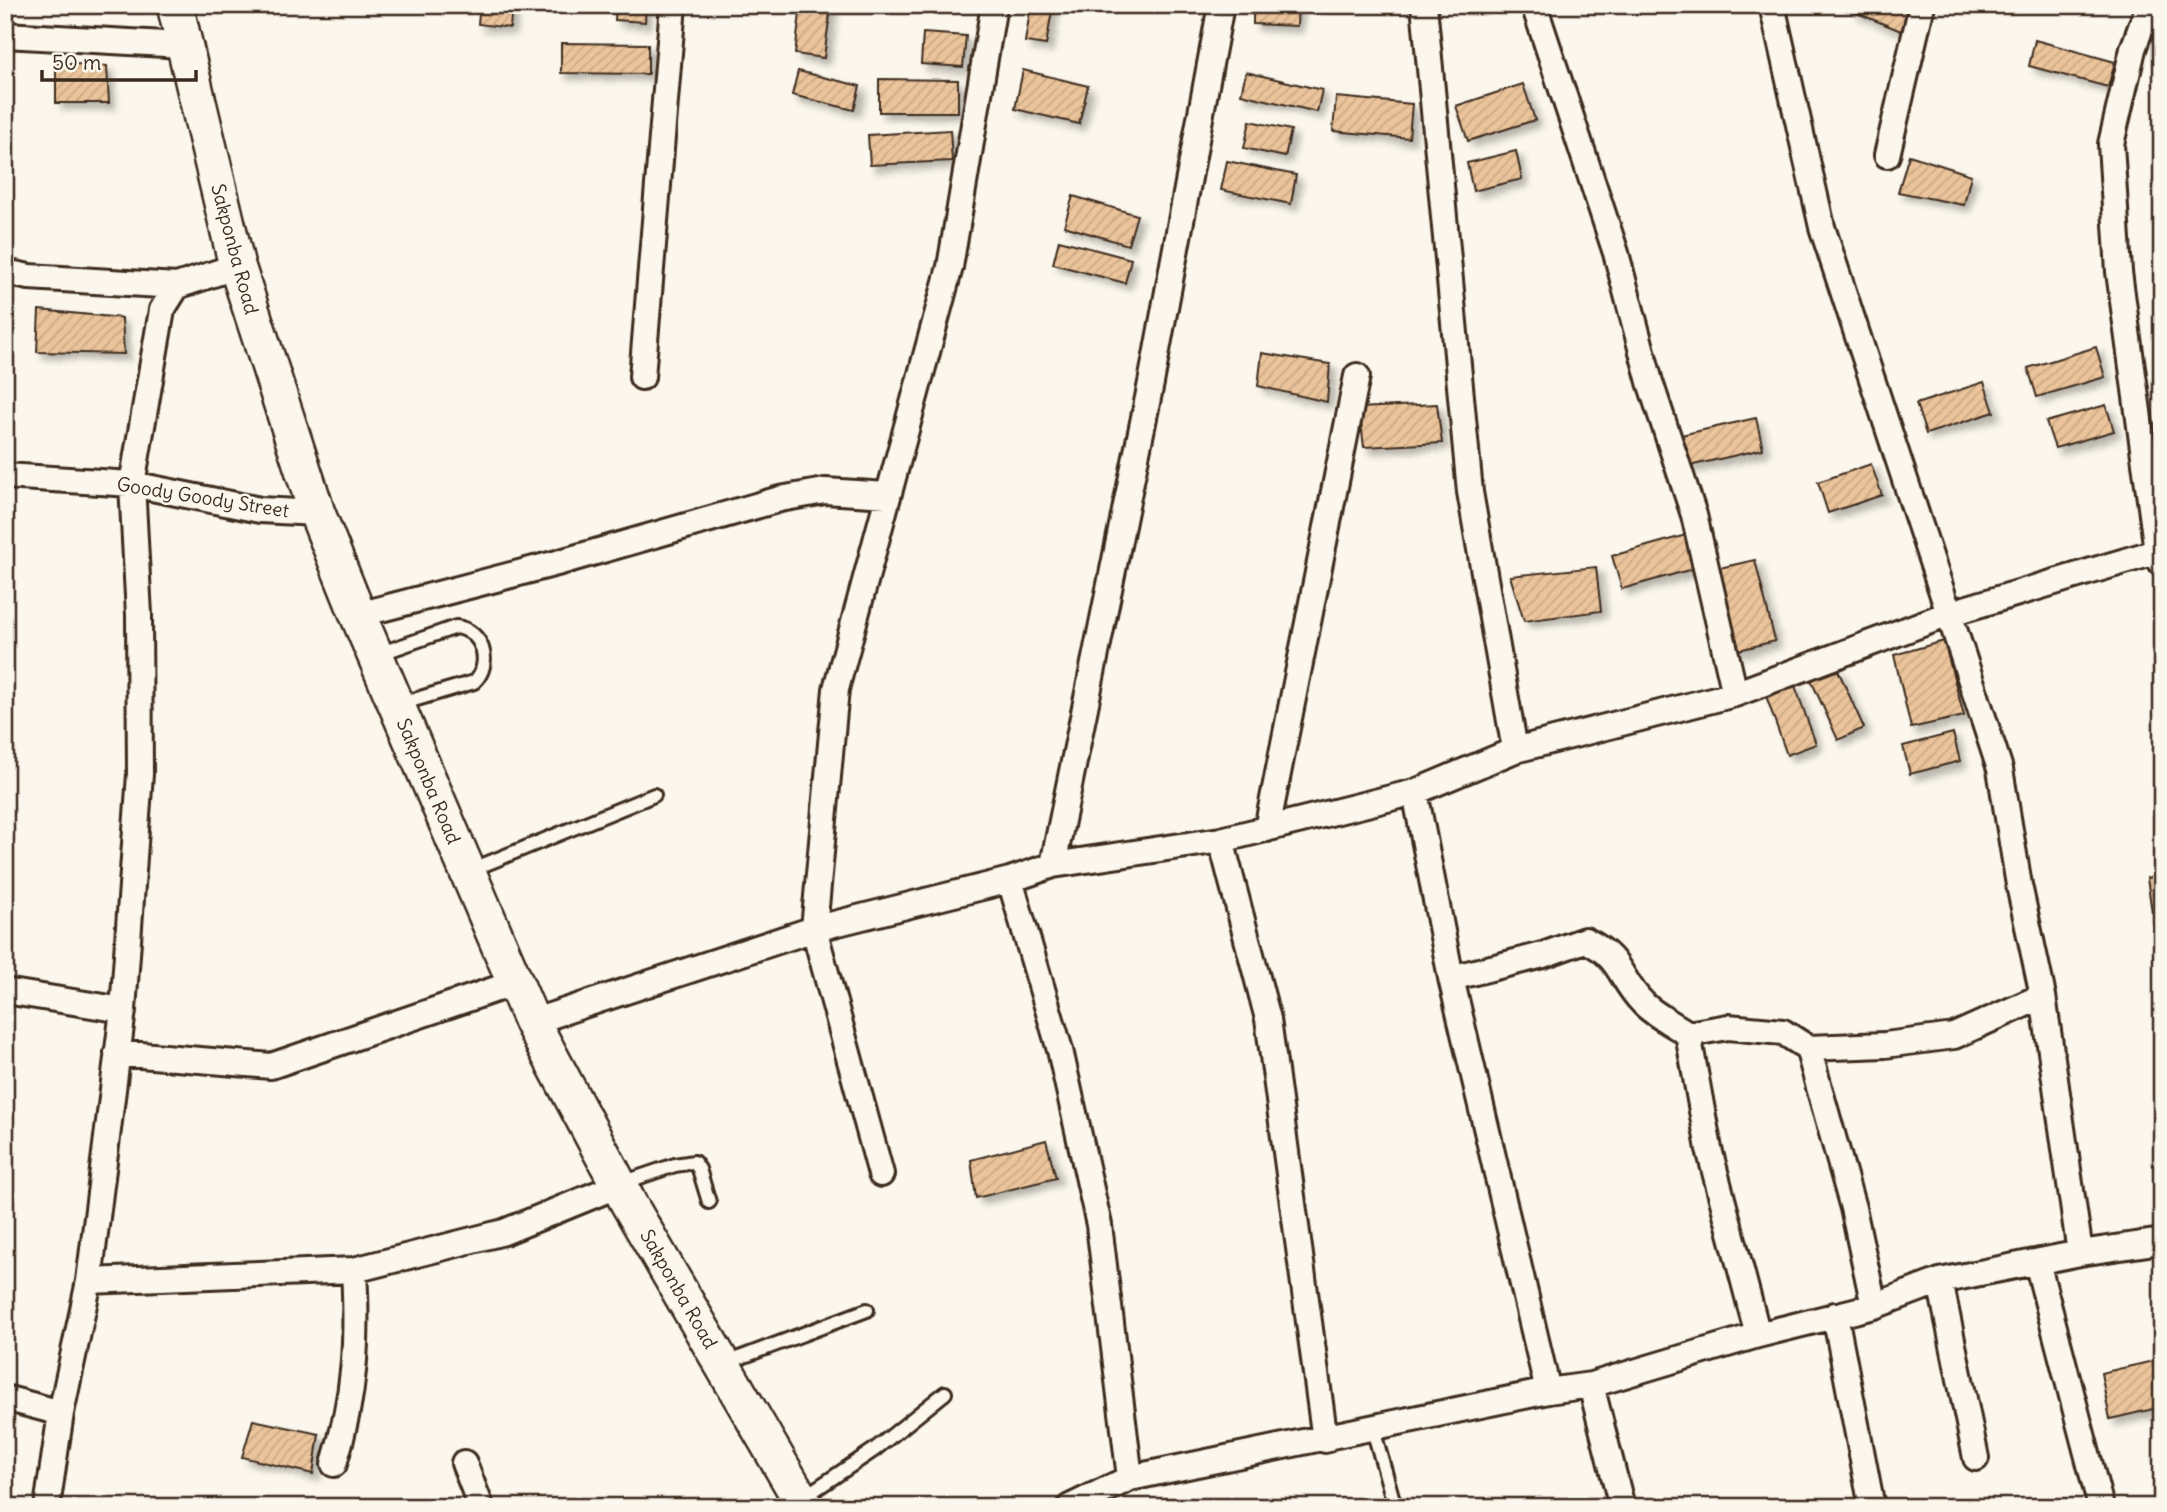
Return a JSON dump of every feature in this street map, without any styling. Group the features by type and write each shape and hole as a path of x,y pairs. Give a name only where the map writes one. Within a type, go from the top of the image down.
{"main road":[{"name":"Sakponba Road","path":"175,5 237,265 317,513 358,615 531,1022 619,1185 803,1503"}],"street":[{"path":"642,377 673,5"},
{"path":"881,1174 814,929 836,689 950,267 994,5"},
{"path":"1053,864 1151,383 1221,5"},
{"path":"1424,5 1470,492 1515,750"},
{"path":"1534,5 1616,253 1650,382 1694,515 1735,694"},
{"path":"1772,5 1822,227 1951,613 2000,769 2019,885 2043,996 2080,1253"},
{"path":"1887,155 1922,5"},
{"path":"531,1022 814,929 1010,880 1053,864 1221,840 1415,792 1515,750 1735,694 1951,613 2160,555 2119,272 2111,144 2133,49 2149,5"},
{"path":"5,34 183,45"},
{"path":"5,272 177,286 237,265"},
{"path":"47,1507 61,1413 89,1281 123,1010 140,774 139,615 132,484 162,310 177,286"},
{"path":"1266,829 1357,376"},
{"name":"Goody Goody Street","path":"5,476 132,484 260,510 317,513"},
{"path":"358,615 557,563 780,499 825,491 887,495"},
{"path":"1415,792 1451,978 1548,1391"},
{"path":"1221,840 1268,1019 1325,1440"},
{"path":"1010,880 1060,1050 1099,1225 1130,1478"},
{"path":"1451,978 1543,955 1585,940 1599,947 1617,962 1643,1003 1688,1034 1728,1027 1783,1032 1808,1048 1885,1045 1954,1036 2043,996"},
{"path":"117,1053 271,1066 514,983"},
{"path":"5,991 123,1010"},
{"path":"1688,1034 1709,1149 1758,1335"},
{"path":"1808,1048 1853,1208 1874,1306"},
{"path":"89,1281 354,1270 504,1232 619,1185"},
{"path":"1070,1507 1130,1478 1325,1440 1548,1391 1591,1385 1758,1335 1874,1306 1940,1281 2080,1253 2162,1241"},
{"path":"2037,1262 2101,1507"},
{"path":"334,1464 349,1412 355,1366 354,1270"},
{"path":"1940,1281 1976,1458"},
{"path":"1835,1315 1872,1507"},
{"path":"1591,1385 1622,1507"},
{"path":"5,1398 61,1413"},
{"path":"464,1463 481,1507"}],"lane":[{"path":"375,655 457,627 467,628 476,634 485,663 481,675 474,682 396,705"},
{"path":"467,872 654,795"},
{"path":"619,1185 675,1165 694,1163 699,1169 709,1202"},
{"path":"722,1364 867,1310"},
{"path":"803,1503 945,1393"},
{"path":"1373,1429 1395,1507"}],"building":[{"path":"480,5 512,5 510,28 478,24"},
{"path":"616,5 646,5 645,22 615,20"},
{"path":"801,5 831,5 824,58 795,54"},
{"path":"1031,5 1053,5 1046,45 1025,42"},
{"path":"1253,5 1298,5 1297,26 1253,24"},
{"path":"1855,5 1911,5 1901,31 1852,11"},
{"path":"923,33 966,36 963,67 921,64"},
{"path":"2035,40 2115,62 2108,87 2029,66"},
{"path":"561,43 648,44 648,74 561,73"},
{"path":"56,63 107,66 109,103 56,103"},
{"path":"1023,70 1088,86 1079,124 1015,109"},
{"path":"798,71 860,86 854,110 792,95"},
{"path":"1246,72 1322,90 1317,112 1241,94"},
{"path":"879,79 958,80 958,112 879,112"},
{"path":"1523,84 1535,120 1468,141 1456,106"},
{"path":"1336,97 1412,104 1409,138 1333,131"},
{"path":"1250,121 1291,130 1285,157 1244,148"},
{"path":"950,130 952,161 870,165 868,135"},
{"path":"1516,151 1522,179 1473,191 1467,163"},
{"path":"1909,155 1971,175 1964,205 1898,192"},
{"path":"1227,161 1296,175 1291,204 1221,190"},
{"path":"1073,196 1137,215 1128,245 1064,226"},
{"path":"1059,240 1131,259 1125,283 1053,264"},
{"path":"39,310 122,318 124,354 37,352"},
{"path":"2096,347 2105,377 2037,397 2028,368"},
{"path":"1262,353 1330,364 1327,402 1258,386"},
{"path":"1984,382 1994,412 1926,434 1916,404"},
{"path":"1437,404 1442,443 1364,447 1359,408"},
{"path":"2106,405 2114,431 2055,448 2046,422"},
{"path":"1756,418 1763,449 1689,466 1681,435"},
{"path":"1871,464 1882,495 1828,513 1818,482"},
{"path":"1686,535 1696,568 1622,589 1612,556"},
{"path":"1755,560 1775,641 1735,651 1715,569"},
{"path":"1596,567 1601,611 1524,621 1510,576"},
{"path":"1944,641 1964,716 1911,728 1894,655"},
{"path":"1837,668 1864,728 1838,740 1811,680"},
{"path":"1794,683 1816,744 1787,755 1765,693"},
{"path":"1953,733 1960,761 1910,774 1903,746"},
{"path":"2162,876 2162,910 2152,912 2147,878"},
{"path":"1046,1140 1056,1178 976,1198 971,1160"},
{"path":"2162,1359 2162,1407 2110,1419 2101,1373"},
{"path":"253,1420 319,1434 313,1474 242,1457"}]}
